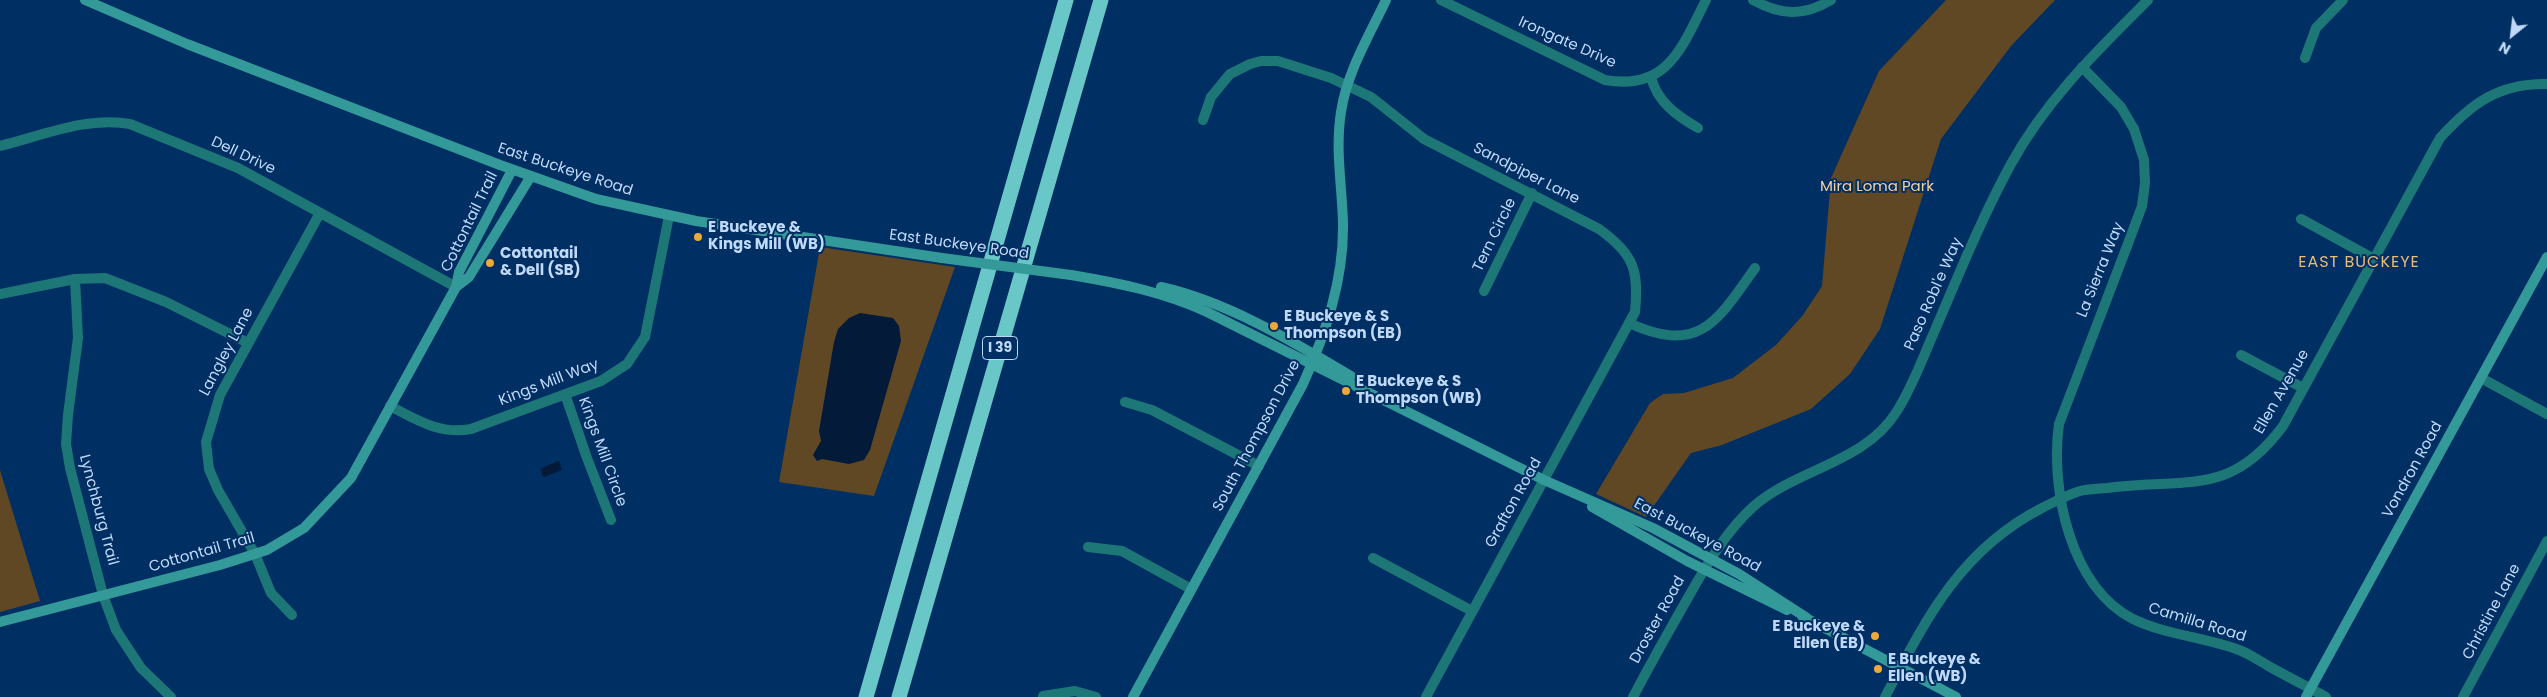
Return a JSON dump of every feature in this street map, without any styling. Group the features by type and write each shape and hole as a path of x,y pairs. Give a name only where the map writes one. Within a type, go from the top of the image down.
{"highway":[{"name":"I 39","path":"866,697 1066,0"},
{"name":"I 39","path":"900,697 1101,0"}],"main road":[{"name":"East Buckeye Road","path":"85,0 187,44 512,170 596,199 669,216 942,258 1120,283 1147,284 1202,300 1263,327 1314,360 1389,401 1544,480 1653,528 1766,590 1807,618"},
{"name":"South Thompson Drive","path":"1133,697 1259,466 1314,360 1331,309 1342,263 1343,222 1338,138 1347,85 1386,0"},
{"name":"Cottontail Trail","path":"0,622 220,565 267,550 304,528 351,478 456,287 462,265 512,170"},
{"name":"Cottontail Trail","path":"456,287 469,277 531,176"},
{"name":"Vondron Road","path":"2309,693 2547,256"},
{"name":"East Buckeye Road","path":"1568,491 1614,520 1704,570 1807,618 1956,697"}],"street":[{"name":"Irongate Drive","path":"1441,0 1605,80 1633,82 1651,76 1666,67 1679,54 1706,0"},
{"path":"1753,0 1772,10 1788,13 1807,11 1831,0"},
{"name":"Paso Robl'e Way","path":"1711,559 1754,506 1781,487 1852,453 1872,438 1897,412 1913,381 1985,216 2011,163 2062,88 2148,0"},
{"path":"2305,58 2316,28 2343,0"},
{"name":"Sandpiper Lane","path":"1203,120 1211,97 1224,80 1241,67 1261,61 1278,62 1347,85 1372,97 1424,139 1532,193 1618,242 1626,253 1638,287 1635,312 1628,323"},
{"name":"La Sierra Way","path":"2061,499 2056,447 2059,424 2142,206 2145,183 2144,160 2134,129 2121,107 2082,67"},
{"path":"1651,76 1655,88 1667,107 1698,128"},
{"name":"Ellen Avenue","path":"1886,697 1952,582 1980,550 2021,519 2080,491 2122,486 2198,483 2237,471 2272,442 2283,426 2440,138 2464,112 2478,102 2514,86 2547,84"},
{"name":"Dell Drive","path":"0,146 94,122 111,121 130,124 238,168 456,287"},
{"name":"Tern Circle","path":"1484,291 1532,193"},
{"name":"Langley Lane","path":"292,615 271,593 255,554 212,480 206,442 220,395 320,213"},
{"name":"Kings Mill Way","path":"390,406 429,426 457,431 471,429 610,377 627,364 640,347 647,329 669,216"},
{"path":"2301,219 2374,258"},
{"path":"1628,323 1671,338 1700,330 1727,308 1755,268"},
{"path":"0,294 75,279 105,278 166,302 248,343"},
{"name":"Lynchburg Trail","path":"75,279 78,338 66,444 70,468 103,595 116,630 141,668 171,697"},
{"name":"Grafton Road","path":"1426,697 1628,323"},
{"path":"2241,354 2303,388"},
{"path":"2481,378 2547,414"},
{"name":"Kings Mill Circle","path":"566,394 587,458 611,520"},
{"path":"1126,402 1152,410 1259,466"},
{"name":"Camilla Road","path":"2061,499 2073,544 2084,571 2108,602 2143,623 2240,650 2309,693 2326,697"},
{"name":"Christine Lane","path":"2463,697 2543,560 2547,540"},
{"path":"1088,547 1122,552 1192,589"},
{"path":"1373,558 1472,611"},
{"name":"Droster Road","path":"1632,697 1711,559"},
{"path":"1043,696 1075,691 1096,697"}],"green space":[{"name":"Mira Loma Park","path":"1946,0 2055,0 2011,46 1941,139 1880,329 1850,374 1811,409 1722,445 1691,453 1646,517 1596,494 1650,403 1663,394 1684,393 1733,378 1776,345 1803,315 1822,286 1831,178 1879,71"},
{"path":"820,247 955,267 874,496 779,482"},
{"path":"0,470 40,601 0,612"}],"water":[{"path":"860,313 893,318 899,326 901,341 870,450 864,460 849,464 822,459 817,461 813,455 821,441 819,431 834,342 838,329 849,318"},
{"path":"559,461 562,470 544,477 542,475 541,468"}],"place":[{"name":"E Buckeye & Kings Mill (WB)","path":"698,237"},
{"name":"Cottontail & Dell (SB)","path":"490,263"},
{"name":"E Buckeye & S Thompson (EB)","path":"1274,326"},
{"name":"E Buckeye & S Thompson (WB)","path":"1346,391"},
{"name":"E Buckeye & Ellen (EB)","path":"1875,636"},
{"name":"E Buckeye & Ellen (WB)","path":"1878,669"}],"district":[{"name":"EAST BUCKEYE","path":"2359,263"}]}
